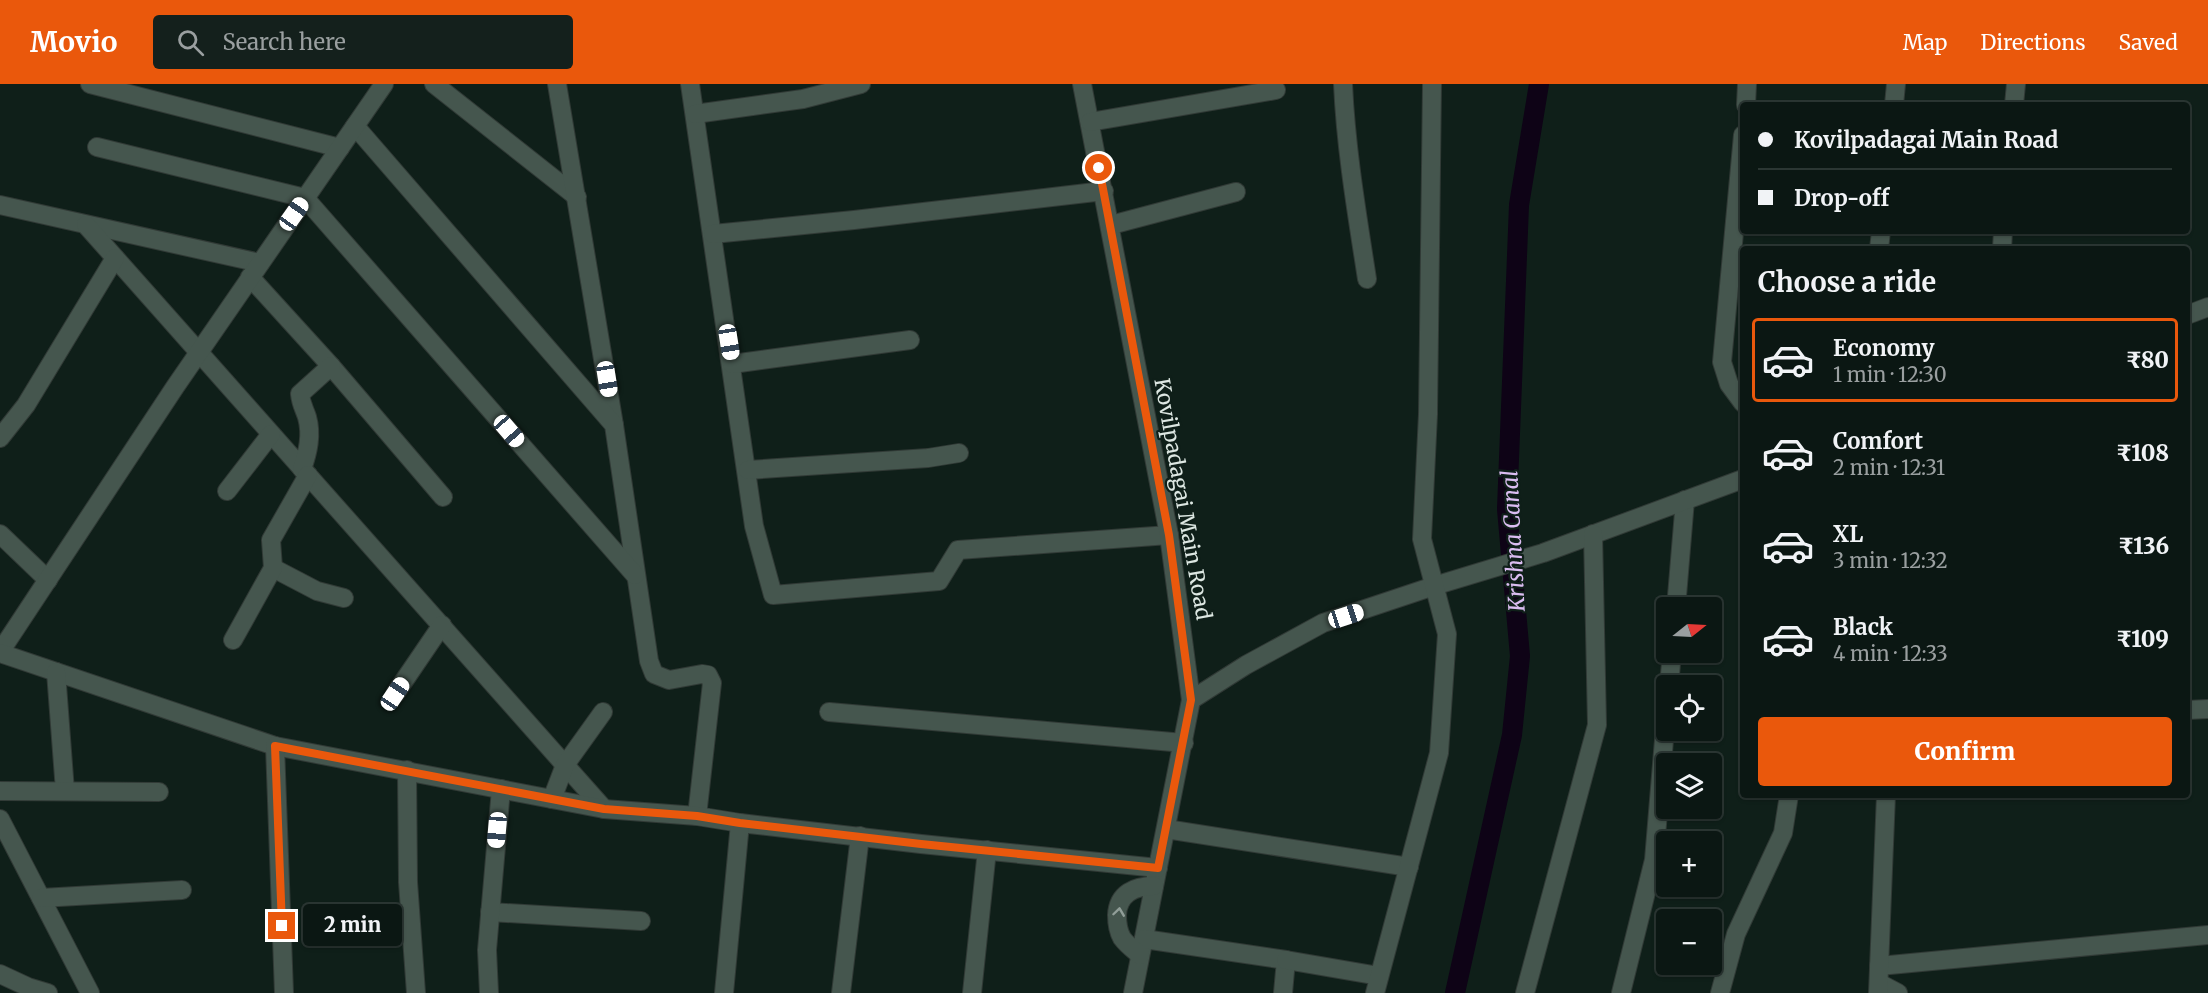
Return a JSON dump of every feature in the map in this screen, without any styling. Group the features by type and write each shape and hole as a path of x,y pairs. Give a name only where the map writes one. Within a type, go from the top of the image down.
{"street":[{"path":"90,84 340,148"},
{"path":"384,84 199,352 0,652 275,746 604,809 697,816 740,823 987,850 1156,877"},
{"path":"434,84 577,197"},
{"path":"557,84 614,425 649,661 654,674 669,680 702,674 708,675 712,683 697,816"},
{"path":"690,84 748,470 754,526 773,595 939,581 958,550 1169,535"},
{"path":"695,114 803,99 861,84"},
{"name":"Kovilpadagai Main Road","path":"1082,84 1169,535 1191,700 1132,993"},
{"path":"1343,84 1348,149 1367,279"},
{"path":"1156,877 1122,897 1117,926 1121,937 1142,947 1286,960 1377,984 1439,753 1447,634 1422,539 1428,414 1432,84"},
{"path":"1746,102 1748,84"},
{"path":"1894,102 1896,84"},
{"path":"2014,102 2016,84"},
{"path":"1090,122 1276,90"},
{"path":"355,126 614,425"},
{"path":"97,147 305,198 635,575"},
{"path":"1740,167 1722,362 1729,384 1740,399"},
{"path":"713,234 1104,191"},
{"path":"1111,225 1236,192"},
{"path":"0,205 86,225 255,270 331,366 443,497"},
{"path":"86,225 604,809"},
{"path":"0,438 26,405 115,258"},
{"path":"2190,314 2208,307"},
{"path":"732,364 910,340"},
{"path":"233,640 273,568 271,540 305,472 310,433 307,417 300,404 300,394 331,366"},
{"path":"227,491 271,434"},
{"path":"748,470 928,458 959,453"},
{"path":"1191,700 1246,665 1323,623 1543,553 1740,480"},
{"path":"1677,597 1685,500"},
{"path":"0,534 48,580"},
{"path":"1525,993 1597,725 1593,534"},
{"path":"273,568 317,591 344,598"},
{"path":"395,694 442,625"},
{"path":"56,672 65,791"},
{"path":"2190,710 2208,709"},
{"path":"552,799 565,765 603,712"},
{"path":"829,712 1184,743"},
{"path":"1621,993 1654,860 1664,741"},
{"path":"275,746 284,993"},
{"path":"407,770 408,882 416,993"},
{"path":"489,993 487,950 501,789"},
{"path":"0,791 159,792"},
{"path":"1720,993 1737,934 1783,833 1789,798"},
{"path":"1879,980 1886,798"},
{"path":"0,819 90,993"},
{"path":"724,993 740,823"},
{"path":"1166,829 1408,867"},
{"path":"841,993 860,836"},
{"path":"972,993 987,850"},
{"path":"41,898 182,890"},
{"path":"490,912 641,921"},
{"path":"1879,980 2208,935"},
{"path":"1283,993 1286,960"},
{"path":"0,974 48,993"},
{"path":"1879,980 1898,993"}],"waterway":[{"name":"Krishna Canal","path":"1455,993 1512,735 1520,656 1507,509 1519,205 1539,84"}],"route":[{"path":"282,926 275,746 604,809 697,816 921,844 1158,868 1191,700 1169,535 1099,168"}]}
